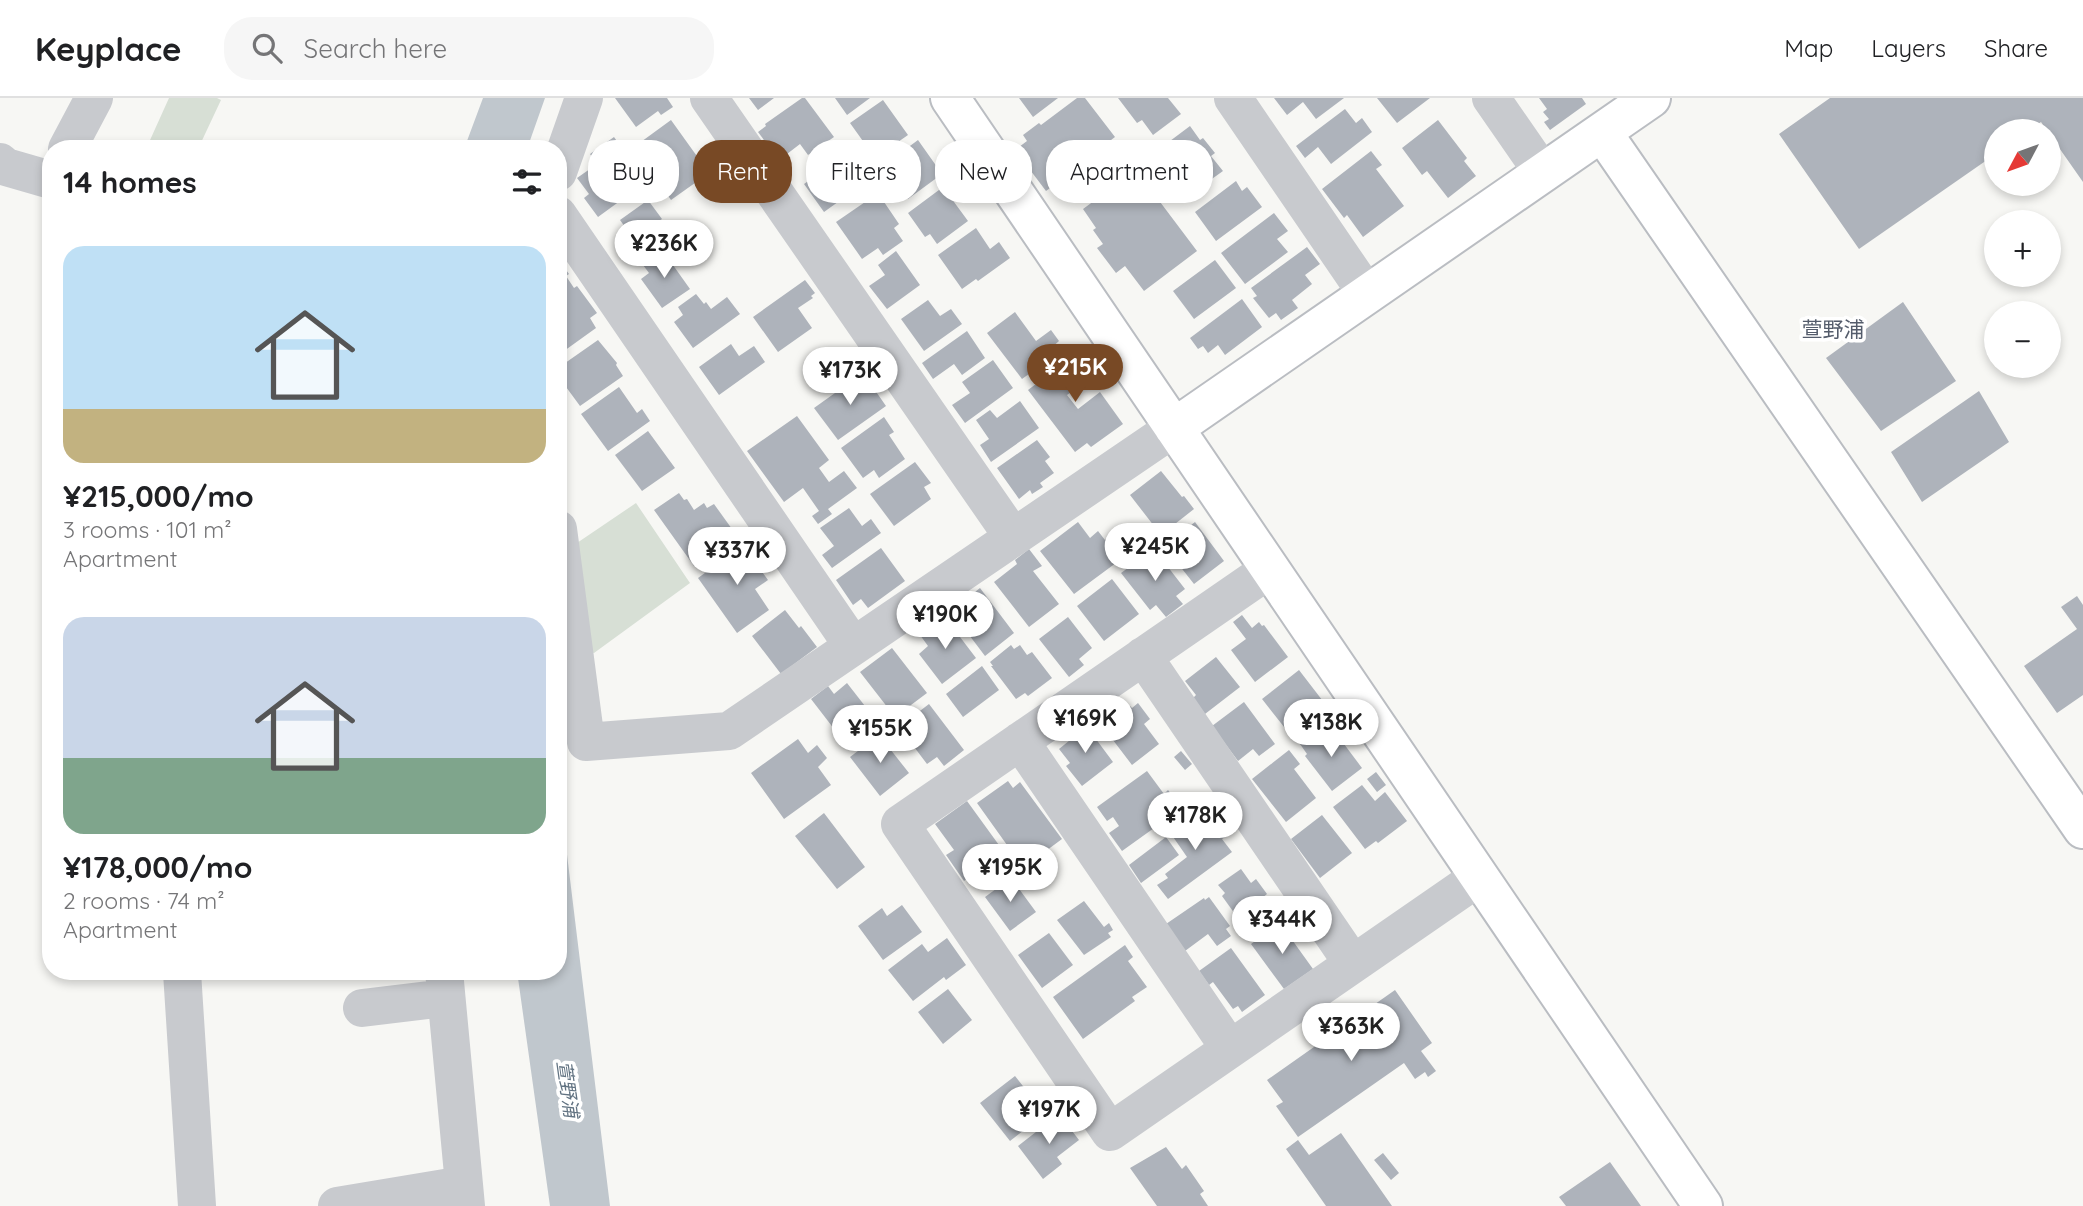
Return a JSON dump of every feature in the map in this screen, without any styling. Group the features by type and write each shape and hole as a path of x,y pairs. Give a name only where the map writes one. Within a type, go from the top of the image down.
{"street":[{"path":"72,140 94,98"},
{"path":"567,146 584,98"},
{"path":"709,98 1013,537"},
{"path":"950,98 1703,1206"},
{"path":"1233,98 1367,294"},
{"path":"1491,98 1543,173"},
{"path":"567,597 586,742 729,730 1174,428 1651,98"},
{"path":"1602,132 2083,829"},
{"path":"0,162 6,167 42,177"},
{"path":"567,228 853,646"},
{"path":"1270,569 900,824 1110,1132 1479,877"},
{"path":"1143,656 1353,964"},
{"path":"1020,741 1230,1049"},
{"path":"183,980 197,1206"},
{"path":"337,1206 465,1195 445,984 362,1009"}],"shaded area":[{"path":"169,98 221,100 202,140 150,140"},
{"path":"636,503 690,583 594,653 586,651 574,545"}],"water":[{"path":"483,98 545,98 530,140 467,140"},
{"path":"567,855 610,1206 550,1206 518,980 567,980"}],"building":[{"path":"615,98 667,98 673,107 661,115 658,111 636,127"},
{"path":"749,98 774,98 758,110"},
{"path":"805,98 834,137 830,140 806,140 806,152 800,144 792,150 792,140 764,140 758,132 765,124"},
{"path":"835,98 870,98 847,115"},
{"path":"1019,98 1058,98 1033,117"},
{"path":"1077,98 1085,98 1115,137 1111,140 1046,140 1046,191 1032,172 1032,140 1026,140 1023,135 1039,123 1041,125"},
{"path":"1118,98 1168,98 1181,114 1153,135 1142,120 1137,123"},
{"path":"1274,98 1344,98 1316,119 1303,102 1287,115"},
{"path":"1377,98 1430,98 1397,123"},
{"path":"1539,98 1582,98 1586,104 1550,130 1544,122 1549,119 1543,112 1547,109"},
{"path":"1830,98 2083,98 2083,182 2062,152 2062,119 1984,119 1984,162 1859,249 1779,134"},
{"path":"883,100 908,135 901,140 862,140 850,123"},
{"path":"1345,109 1356,123 1362,118 1372,132 1331,164 1318,147 1305,158 1296,146"},
{"path":"671,120 693,151 693,184 679,194 679,140 644,140"},
{"path":"1438,120 1467,158 1464,161 1476,176 1448,198 1427,171 1422,175 1402,148"},
{"path":"1190,126 1200,140 1171,140"},
{"path":"921,144 935,164 935,179 921,189"},
{"path":"1371,151 1382,165 1376,169 1404,206 1363,237 1347,215 1344,218 1322,189"},
{"path":"1213,158 1223,171 1213,178"},
{"path":"588,170 588,193 577,178"},
{"path":"1236,181 1242,191 1247,187 1262,207 1216,241 1195,212 1207,203 1213,203 1213,198"},
{"path":"935,193 935,203 955,203 968,221 937,244 930,234 925,237 908,213"},
{"path":"588,195 588,203 617,203 598,217 584,198"},
{"path":"644,203 650,203 662,219 659,221 668,234 629,262 616,244 630,234 620,220"},
{"path":"818,203 837,203 824,212"},
{"path":"864,203 885,203 899,224 894,228 903,241 883,255 878,248 862,259 836,222"},
{"path":"1091,203 1161,203 1197,251 1144,291 1125,266 1116,273 1097,248 1103,244 1083,209"},
{"path":"1274,213 1288,231 1277,239 1288,252 1245,284 1221,253"},
{"path":"976,228 990,249 999,242 1010,258 962,289 938,255"},
{"path":"1307,247 1320,264 1305,275 1312,284 1292,300 1298,308 1281,320 1276,313 1269,318 1253,298 1257,296 1251,288"},
{"path":"663,251 690,289 662,308 641,279 649,273 643,265"},
{"path":"896,251 920,285 887,309 869,286 885,275 878,265"},
{"path":"1215,260 1236,288 1194,319 1173,291"},
{"path":"567,278 574,288 577,286 597,313 590,318 596,328 567,349"},
{"path":"805,280 815,293 811,296 813,298 798,308 812,328 778,352 753,317"},
{"path":"696,294 711,309 727,297 740,314 693,348 674,322 683,315 678,307"},
{"path":"1242,299 1262,327 1225,355 1218,345 1208,353 1203,346 1198,349 1190,338"},
{"path":"928,300 940,316 951,309 962,324 924,351 901,319"},
{"path":"1903,302 1956,381 1881,431 1826,358"},
{"path":"1015,312 1036,341 1051,330 1059,341 1050,349 1055,355 1022,379 987,333"},
{"path":"967,331 985,358 962,375 954,364 933,379 922,363"},
{"path":"598,340 617,363 623,376 580,406 567,388 567,362"},
{"path":"731,344 739,356 754,346 765,362 719,395 699,367"},
{"path":"1082,349 1099,372 1067,395 1078,409 1100,392 1123,424 1091,447 1087,443 1075,452 1028,390"},
{"path":"993,360 1013,388 965,423 952,405 970,393 962,382"},
{"path":"863,373 886,406 838,440 814,408"},
{"path":"619,387 637,413 642,409 650,421 608,451 581,414"},
{"path":"1979,391 2009,442 1922,502 1891,452"},
{"path":"1020,401 1039,428 991,462 980,445 989,439 976,420 990,410 997,418"},
{"path":"797,416 829,460 819,468 829,482 844,471 857,488 828,509 832,514 818,524 812,516 819,511 803,488 784,502 747,451"},
{"path":"884,417 894,432 889,435 905,459 879,478 874,470 863,478 841,448"},
{"path":"648,431 675,468 642,491 615,455"},
{"path":"1037,440 1050,457 1045,461 1054,473 1040,483 1043,487 1032,494 1030,490 1019,499 997,468"},
{"path":"915,462 931,483 924,487 931,499 894,526 870,494"},
{"path":"1161,471 1194,509 1161,535 1130,495"},
{"path":"679,493 694,510 704,503 707,508 714,504 737,536 694,566 654,510"},
{"path":"849,508 862,526 871,519 881,533 832,568 822,555 834,546 820,528"},
{"path":"1078,522 1090,538 1098,531 1105,540 1108,537 1124,557 1074,594 1040,551"},
{"path":"1195,522 1224,561 1194,584 1164,546"},
{"path":"746,543 763,567 760,569 768,580 755,589 769,610 737,633 698,578"},
{"path":"881,548 905,581 868,608 861,599 853,605 836,580"},
{"path":"1029,549 1042,566 1033,571 1059,604 1029,627 994,582 1017,564 1015,560"},
{"path":"1154,549 1185,589 1176,596 1183,604 1166,617 1156,605 1150,610 1121,573"},
{"path":"1112,579 1139,614 1104,641 1077,606"},
{"path":"980,588 1014,633 985,656 951,611"},
{"path":"2077,596 2083,605 2083,695 2057,713 2024,666 2077,629 2061,607"},
{"path":"785,610 817,647 781,674 752,636"},
{"path":"1242,615 1252,628 1259,622 1264,625 1288,657 1255,682 1231,650 1246,639 1233,622"},
{"path":"944,616 976,658 942,684 919,654 928,646 920,635"},
{"path":"1068,617 1092,648 1079,659 1084,665 1069,677 1039,639"},
{"path":"1011,645 1014,649 1020,645 1027,655 1032,652 1052,678 1028,696 1025,693 1016,699 990,662"},
{"path":"892,648 927,693 895,717 860,672"},
{"path":"1216,657 1240,687 1205,714 1193,698 1196,695 1185,681"},
{"path":"982,666 999,690 963,717 946,694"},
{"path":"1299,670 1329,709 1292,737 1262,699"},
{"path":"847,683 879,724 848,747 811,699 828,686 834,694"},
{"path":"1244,702 1275,744 1259,756 1253,749 1238,761 1212,726"},
{"path":"1138,703 1150,719 1144,724 1159,744 1132,765 1103,727"},
{"path":"929,704 964,750 944,766 937,757 927,764 899,727"},
{"path":"1084,723 1113,762 1082,786 1066,766 1070,763 1059,749 1075,736 1072,732"},
{"path":"1319,730 1326,739 1335,732 1362,768 1332,791 1305,756 1307,754 1300,744"},
{"path":"879,735 909,773 880,796 850,757"},
{"path":"798,739 808,753 817,745 827,758 818,767 831,785 784,819 751,773"},
{"path":"1289,750 1300,764 1294,769 1316,798 1286,822 1252,779"},
{"path":"1181,751 1192,764 1185,770 1174,757"},
{"path":"1147,771 1164,794 1168,790 1182,808 1122,851 1109,833 1119,826 1113,817 1107,821 1097,807"},
{"path":"1376,772 1386,785 1377,792 1367,779"},
{"path":"1008,781 1013,788 1020,782 1062,839 1035,859 1024,844 1012,852 977,803"},
{"path":"1362,785 1375,801 1385,792 1407,821 1378,843 1376,841 1365,849 1333,807"},
{"path":"967,801 1004,852 964,881 946,855 954,850 935,824"},
{"path":"1200,809 1214,828 1221,823 1229,835 1222,839 1232,852 1168,899 1157,885 1168,878 1165,874 1187,857 1169,831"},
{"path":"824,813 865,867 837,889 795,836"},
{"path":"1322,815 1352,853 1320,878 1291,839"},
{"path":"1166,837 1179,855 1141,883 1129,865"},
{"path":"1241,869 1251,883 1256,879 1267,894 1262,898 1271,909 1245,928 1222,896 1225,893 1218,885"},
{"path":"1011,878 1036,912 1010,931 985,897"},
{"path":"1209,897 1230,926 1226,929 1231,936 1217,946 1208,934 1185,951 1166,924"},
{"path":"1084,901 1104,927 1109,923 1113,930 1108,933 1111,937 1084,955 1057,920"},
{"path":"902,905 922,932 883,960 858,926 882,908 887,916"},
{"path":"1280,923 1313,969 1284,989 1251,944"},
{"path":"1049,933 1073,965 1042,988 1018,955"},
{"path":"947,938 966,965 946,980 944,977 913,1001 888,970 922,944 928,952"},
{"path":"1125,945 1133,957 1128,961 1147,987 1132,997 1135,1001 1083,1039 1053,997"},
{"path":"1231,948 1265,995 1242,1012 1238,1006 1233,1009 1213,982 1209,985 1199,971"},
{"path":"948,989 972,1020 943,1044 918,1012"},
{"path":"1395,990 1432,1043 1421,1051 1436,1071 1428,1077 1425,1072 1415,1079 1404,1063 1298,1137 1276,1106 1283,1102 1267,1080"},
{"path":"1015,1076 1045,1114 1010,1141 980,1103"},
{"path":"1059,1114 1079,1140 1057,1157 1062,1164 1043,1179 1018,1146"},
{"path":"1341,1133 1392,1206 1326,1206 1286,1149 1298,1140 1309,1155"},
{"path":"1166,1147 1182,1169 1186,1165 1204,1191 1200,1194 1208,1206 1157,1206 1130,1168"},
{"path":"1383,1153 1399,1173 1391,1180 1374,1160"},
{"path":"1610,1162 1641,1206 1566,1206 1559,1197"}],"district":[{"name":"萱野浦","path":"1833,330"}]}
